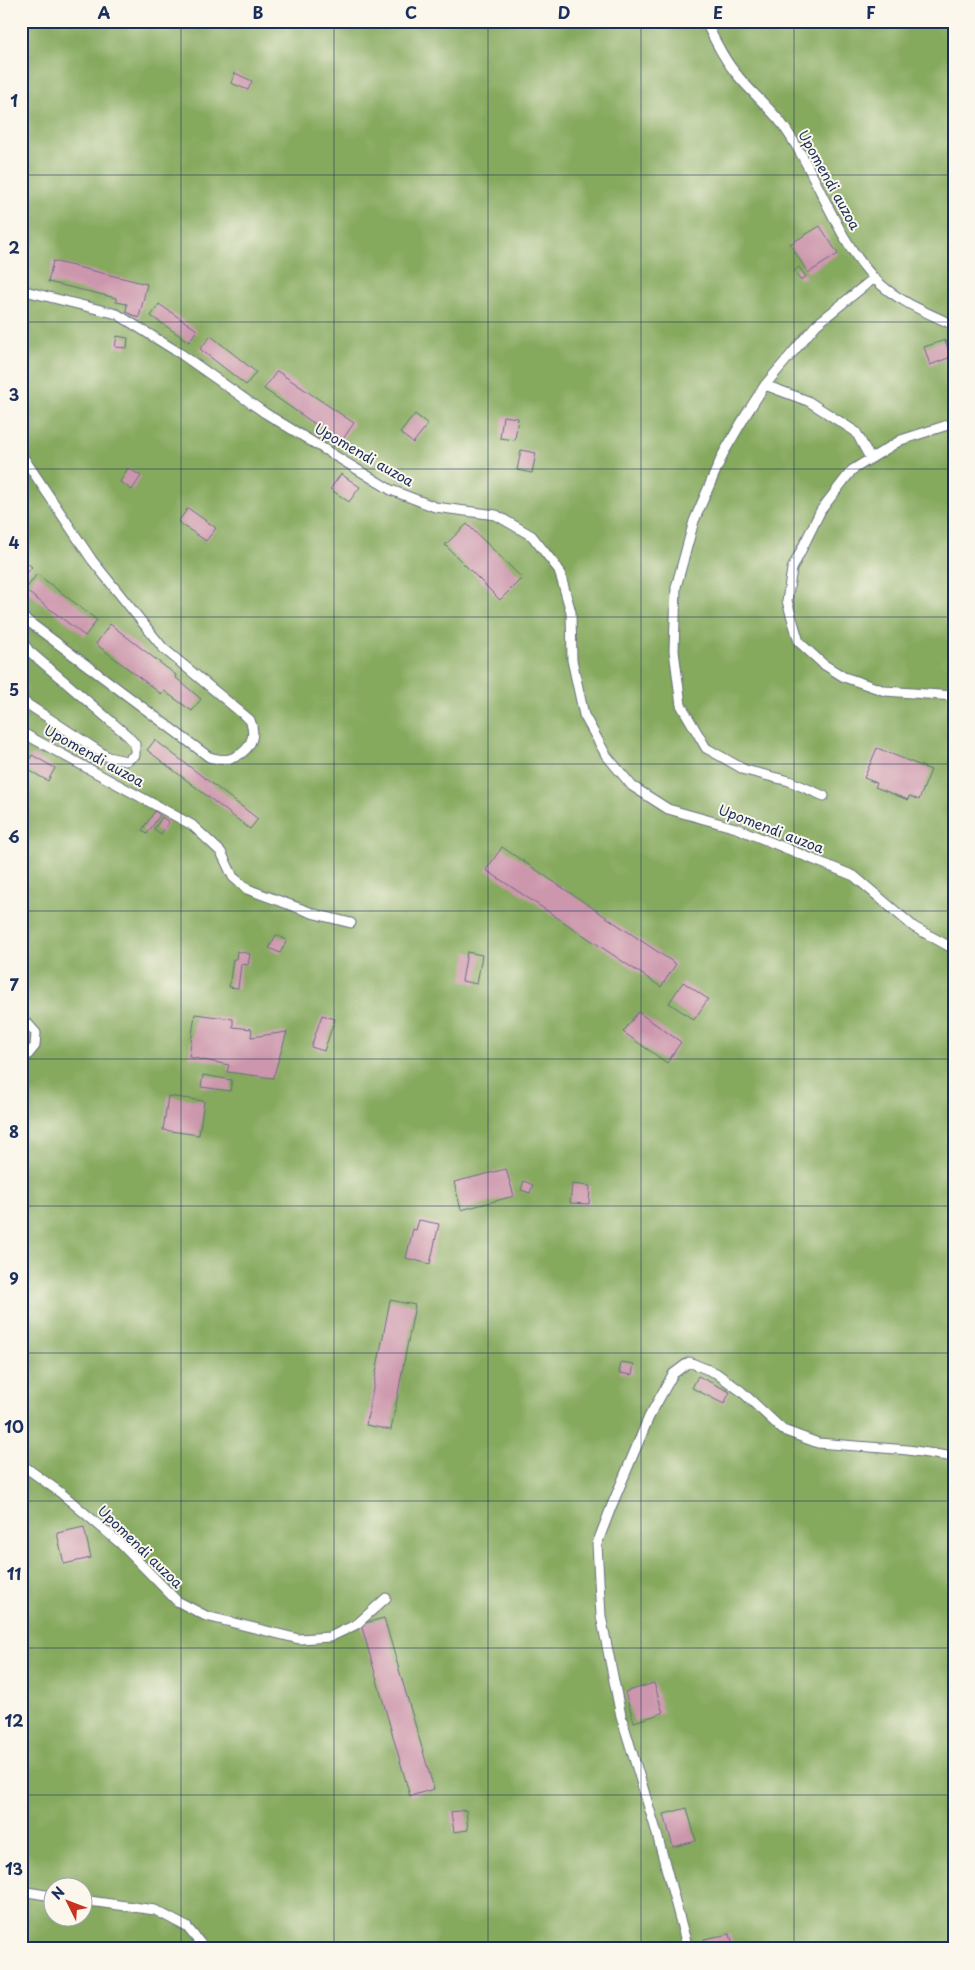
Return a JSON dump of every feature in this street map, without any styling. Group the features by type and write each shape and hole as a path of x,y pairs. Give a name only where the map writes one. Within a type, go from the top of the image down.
{"lane":[{"name":"Upomendi auzoa","path":"705,21 722,54 737,75 781,124 808,168 852,252 874,278 912,307 954,325"},
{"path":"824,796 789,782 745,770 706,748 681,705 674,651 676,587 694,522 723,454 765,385 816,325 874,278"},
{"name":"Upomendi auzoa","path":"21,290 118,314 181,354 265,413 391,490 435,507 496,515 532,536 559,570 570,612 572,660 584,715 606,756 632,786 668,809 736,828 854,876 914,927 954,949"},
{"path":"765,385 808,401 856,432 870,458"},
{"path":"954,423 901,440 852,470 821,510 792,570 787,601 799,642 822,664 844,677 885,691 954,696"},
{"path":"21,454 92,560 163,648 250,720 254,730 252,742 228,760 209,757 21,616"},
{"name":"Upomendi auzoa","path":"21,639 29,651 128,736 135,744 135,755 126,761 108,757 21,700"},
{"name":"Upomendi auzoa","path":"21,732 192,826 221,852 233,877 246,889 315,914 351,923"},
{"path":"21,1022 28,1024 36,1033 35,1046 21,1063"},
{"path":"688,1949 656,1827 621,1716 601,1616 597,1544 649,1417 673,1374 689,1362 722,1378 741,1391 783,1430 818,1443 908,1450 954,1457"},
{"name":"Upomendi auzoa","path":"21,1464 61,1493 121,1544 177,1602 206,1616 299,1639 330,1637 357,1624 386,1598"},
{"path":"21,1892 42,1895"},
{"path":"92,1901 155,1910 187,1927 205,1949"}],"green space":[{"path":"21,21 954,21 954,1949 21,1949"}],"building":[{"path":"235,73 252,81 248,90 231,83"},
{"path":"820,226 838,254 808,273 790,244"},
{"path":"21,250 28,252 22,279 21,278"},
{"path":"53,261 147,284 139,318 126,312 127,304 116,302 116,298 48,282"},
{"path":"799,267 806,277 800,280 794,271"},
{"path":"159,304 197,330 189,342 151,316"},
{"path":"117,336 128,338 127,348 115,347"},
{"path":"211,336 256,372 246,385 200,349"},
{"path":"945,340 951,357 930,365 924,347"},
{"path":"277,371 354,423 341,442 264,389"},
{"path":"415,414 428,424 413,443 400,433"},
{"path":"503,416 518,418 515,440 500,438"},
{"path":"521,450 536,453 532,473 517,470"},
{"path":"128,468 141,476 132,490 120,482"},
{"path":"341,474 360,487 349,502 330,489"},
{"path":"188,508 216,528 206,541 178,522"},
{"path":"467,524 522,578 500,600 445,545"},
{"path":"21,558 32,567 21,581"},
{"path":"37,574 97,620 85,636 25,590"},
{"path":"110,624 176,675 175,677 201,699 192,711 164,691 161,694 96,644"},
{"path":"155,740 258,819 250,829 147,750"},
{"path":"877,748 931,770 919,800 909,796 908,800 875,787 877,783 864,778"},
{"path":"32,755 55,768 48,781 25,768"},
{"path":"155,811 160,815 147,834 142,830"},
{"path":"162,817 169,822 161,834 154,829"},
{"path":"502,847 676,964 661,987 486,870"},
{"path":"276,935 287,940 280,953 269,948"},
{"path":"237,951 250,954 248,965 241,964 238,988 229,987 233,959 236,959"},
{"path":"467,952 482,955 477,984 462,981"},
{"path":"683,982 708,999 694,1020 669,1003"},
{"path":"638,1012 681,1042 667,1063 623,1032"},
{"path":"195,1014 233,1019 233,1027 252,1029 251,1037 287,1032 273,1078 227,1072 229,1065 189,1057"},
{"path":"322,1015 335,1019 324,1051 311,1047"},
{"path":"203,1075 232,1080 230,1091 201,1087"},
{"path":"168,1096 204,1101 199,1135 163,1130"},
{"path":"506,1169 514,1196 461,1210 454,1182"},
{"path":"524,1181 533,1185 530,1193 521,1190"},
{"path":"572,1184 590,1186 589,1204 570,1203"},
{"path":"419,1220 439,1224 430,1264 406,1258 413,1229 416,1230"},
{"path":"390,1300 415,1305 391,1430 366,1425"},
{"path":"621,1362 634,1364 632,1375 619,1373"},
{"path":"698,1376 730,1392 724,1404 692,1388"},
{"path":"84,1527 91,1558 64,1564 57,1533"},
{"path":"384,1618 434,1789 410,1796 361,1624"},
{"path":"654,1683 663,1713 634,1722 625,1692"},
{"path":"687,1808 696,1841 673,1847 664,1814"},
{"path":"466,1810 468,1830 454,1832 451,1812"},
{"path":"730,1934 734,1949 706,1949 704,1939"}]}
